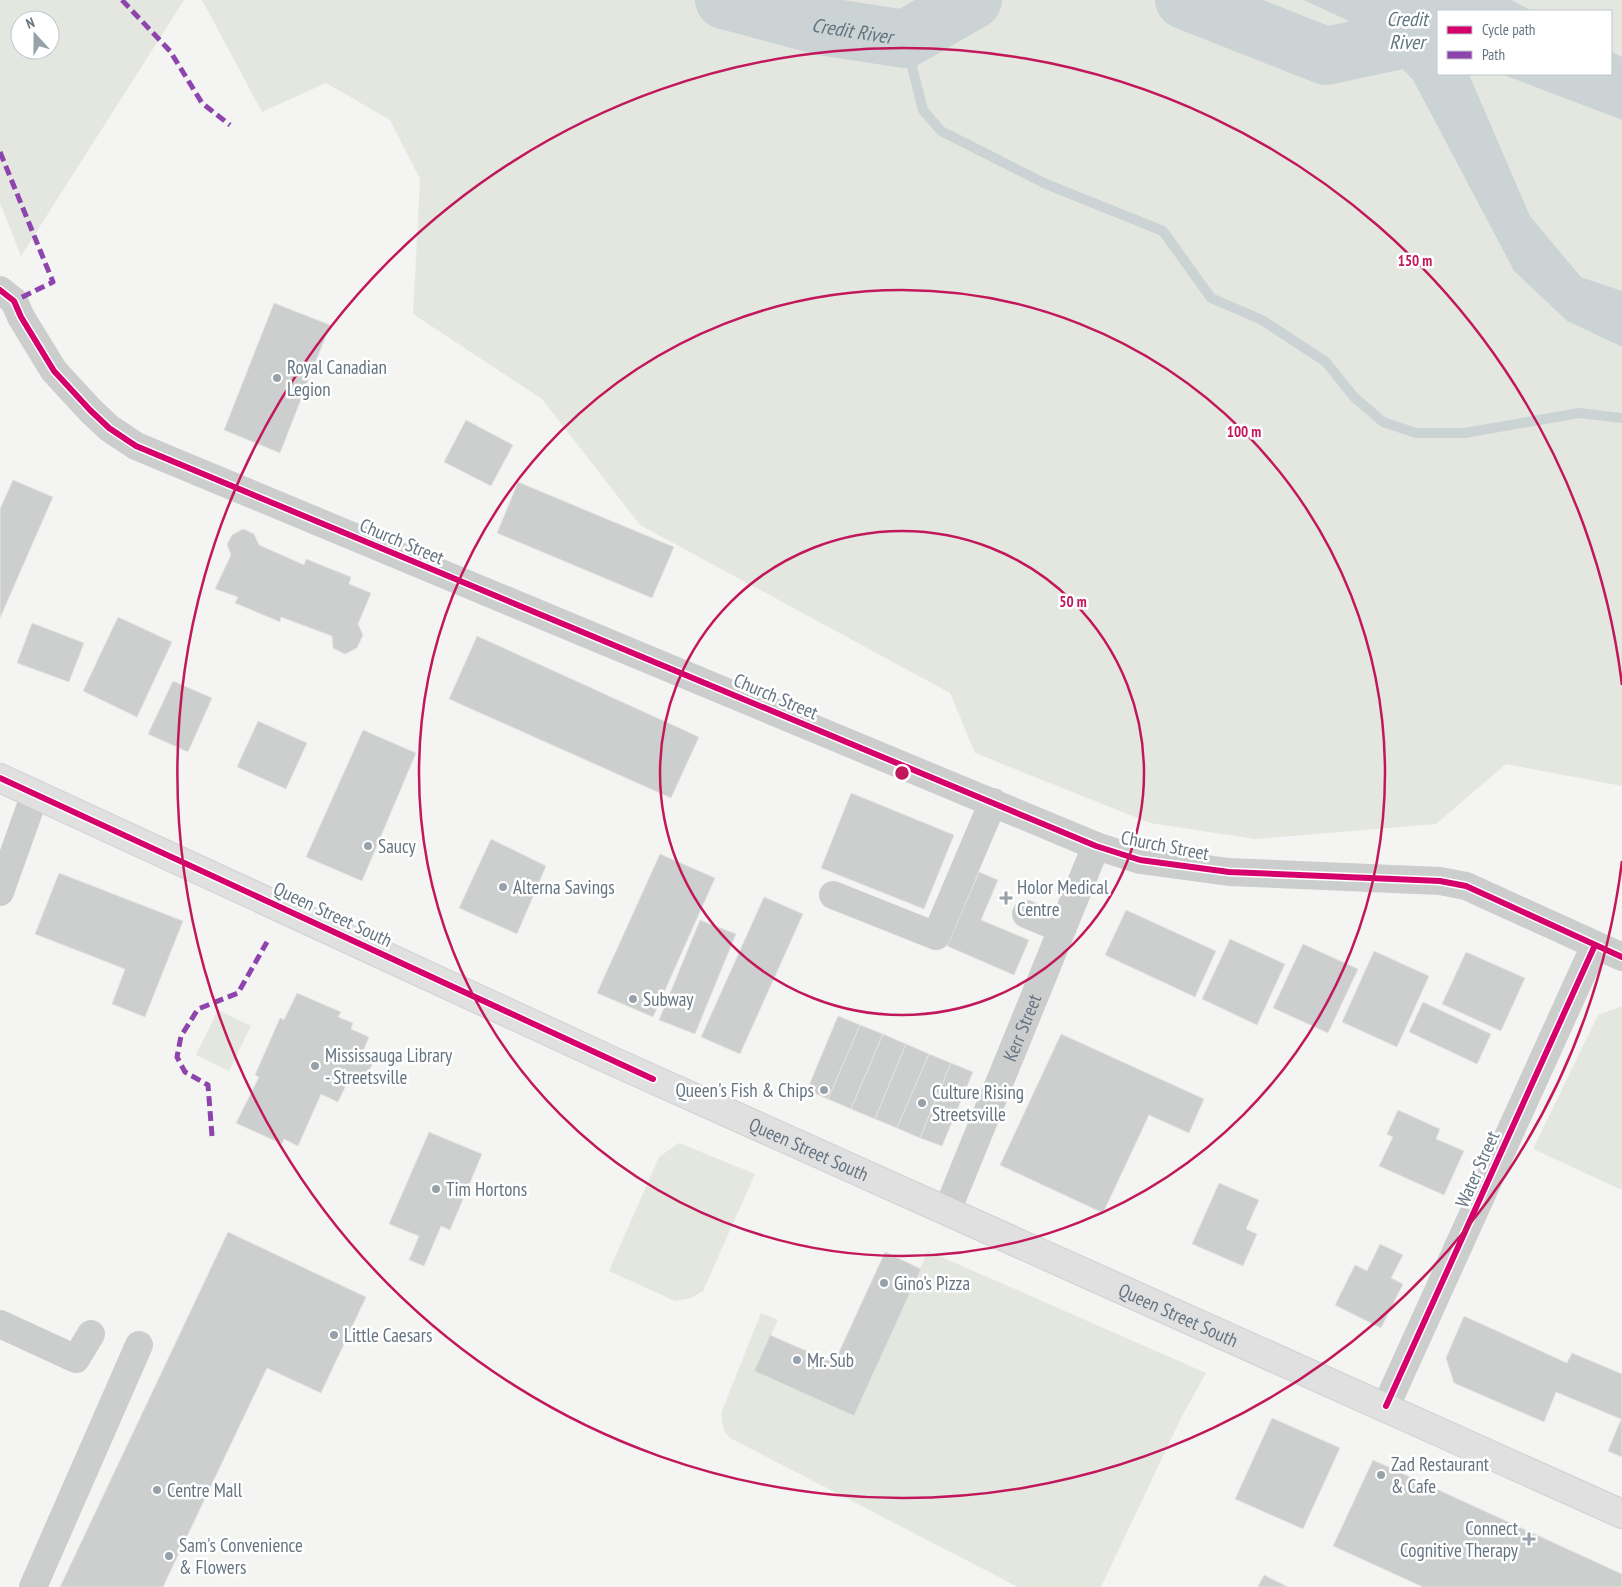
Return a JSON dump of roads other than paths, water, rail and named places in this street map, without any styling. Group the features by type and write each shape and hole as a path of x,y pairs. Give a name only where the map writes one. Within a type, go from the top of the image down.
{"main road":[{"name":"Queen Street South","path":"0,778 592,1052 1386,1406 1622,1514"}],"street":[{"name":"Church Street","path":"0,290 14,301 21,317 54,371 109,428 136,446 1096,846 1140,860 1229,872 1440,881 1466,886 1622,957"},
{"path":"0,892 35,794"},
{"path":"832,895 936,936 993,802"},
{"name":"Kerr Street","path":"947,1211 1096,846"},
{"path":"1026,914 1062,929"},
{"name":"Water Street","path":"1386,1406 1595,945"},
{"path":"0,1324 76,1359 91,1334"},
{"path":"33,1587 139,1345"}],"water":[{"name":"Credit River","path":"1303,0 1511,0 1531,10 1437,10 1437,75 1469,75 1530,216 1581,277 1622,291 1622,347 1567,321 1514,271 1413,80 1364,28"},
{"path":"1612,52 1622,57 1622,120 1504,75 1612,75"}],"waterway":[{"name":"Credit River","path":"724,0 821,26 905,39 973,0"},
{"name":"Credit River","path":"1184,0 1326,56 1437,32"},
{"path":"905,39 923,110 941,131 1046,184 1163,231 1211,298 1262,320 1326,362 1354,397 1383,422 1416,433 1465,433 1579,413 1622,418"}],"place":[{"name":"Royal Canadian Legion","path":"277,378"},
{"name":"Saucy","path":"368,846"},
{"name":"Alterna Savings","path":"503,887"},
{"name":"Holor Medical Centre","path":"1006,898"},
{"name":"Subway","path":"633,999"},
{"name":"Mississauga Library - Streetsville","path":"315,1066"},
{"name":"Queen's Fish & Chips","path":"824,1090"},
{"name":"Culture Rising Streetsville","path":"922,1103"},
{"name":"Tim Hortons","path":"436,1189"},
{"name":"Gino's Pizza","path":"884,1283"},
{"name":"Little Caesars","path":"334,1335"},
{"name":"Mr. Sub","path":"797,1360"},
{"name":"Zad Restaurant & Cafe","path":"1381,1475"},
{"name":"Centre Mall","path":"157,1490"},
{"name":"Connect Cognitive Therapy","path":"1529,1539"},
{"name":"Sam's Convenience & Flowers","path":"169,1556"}]}
